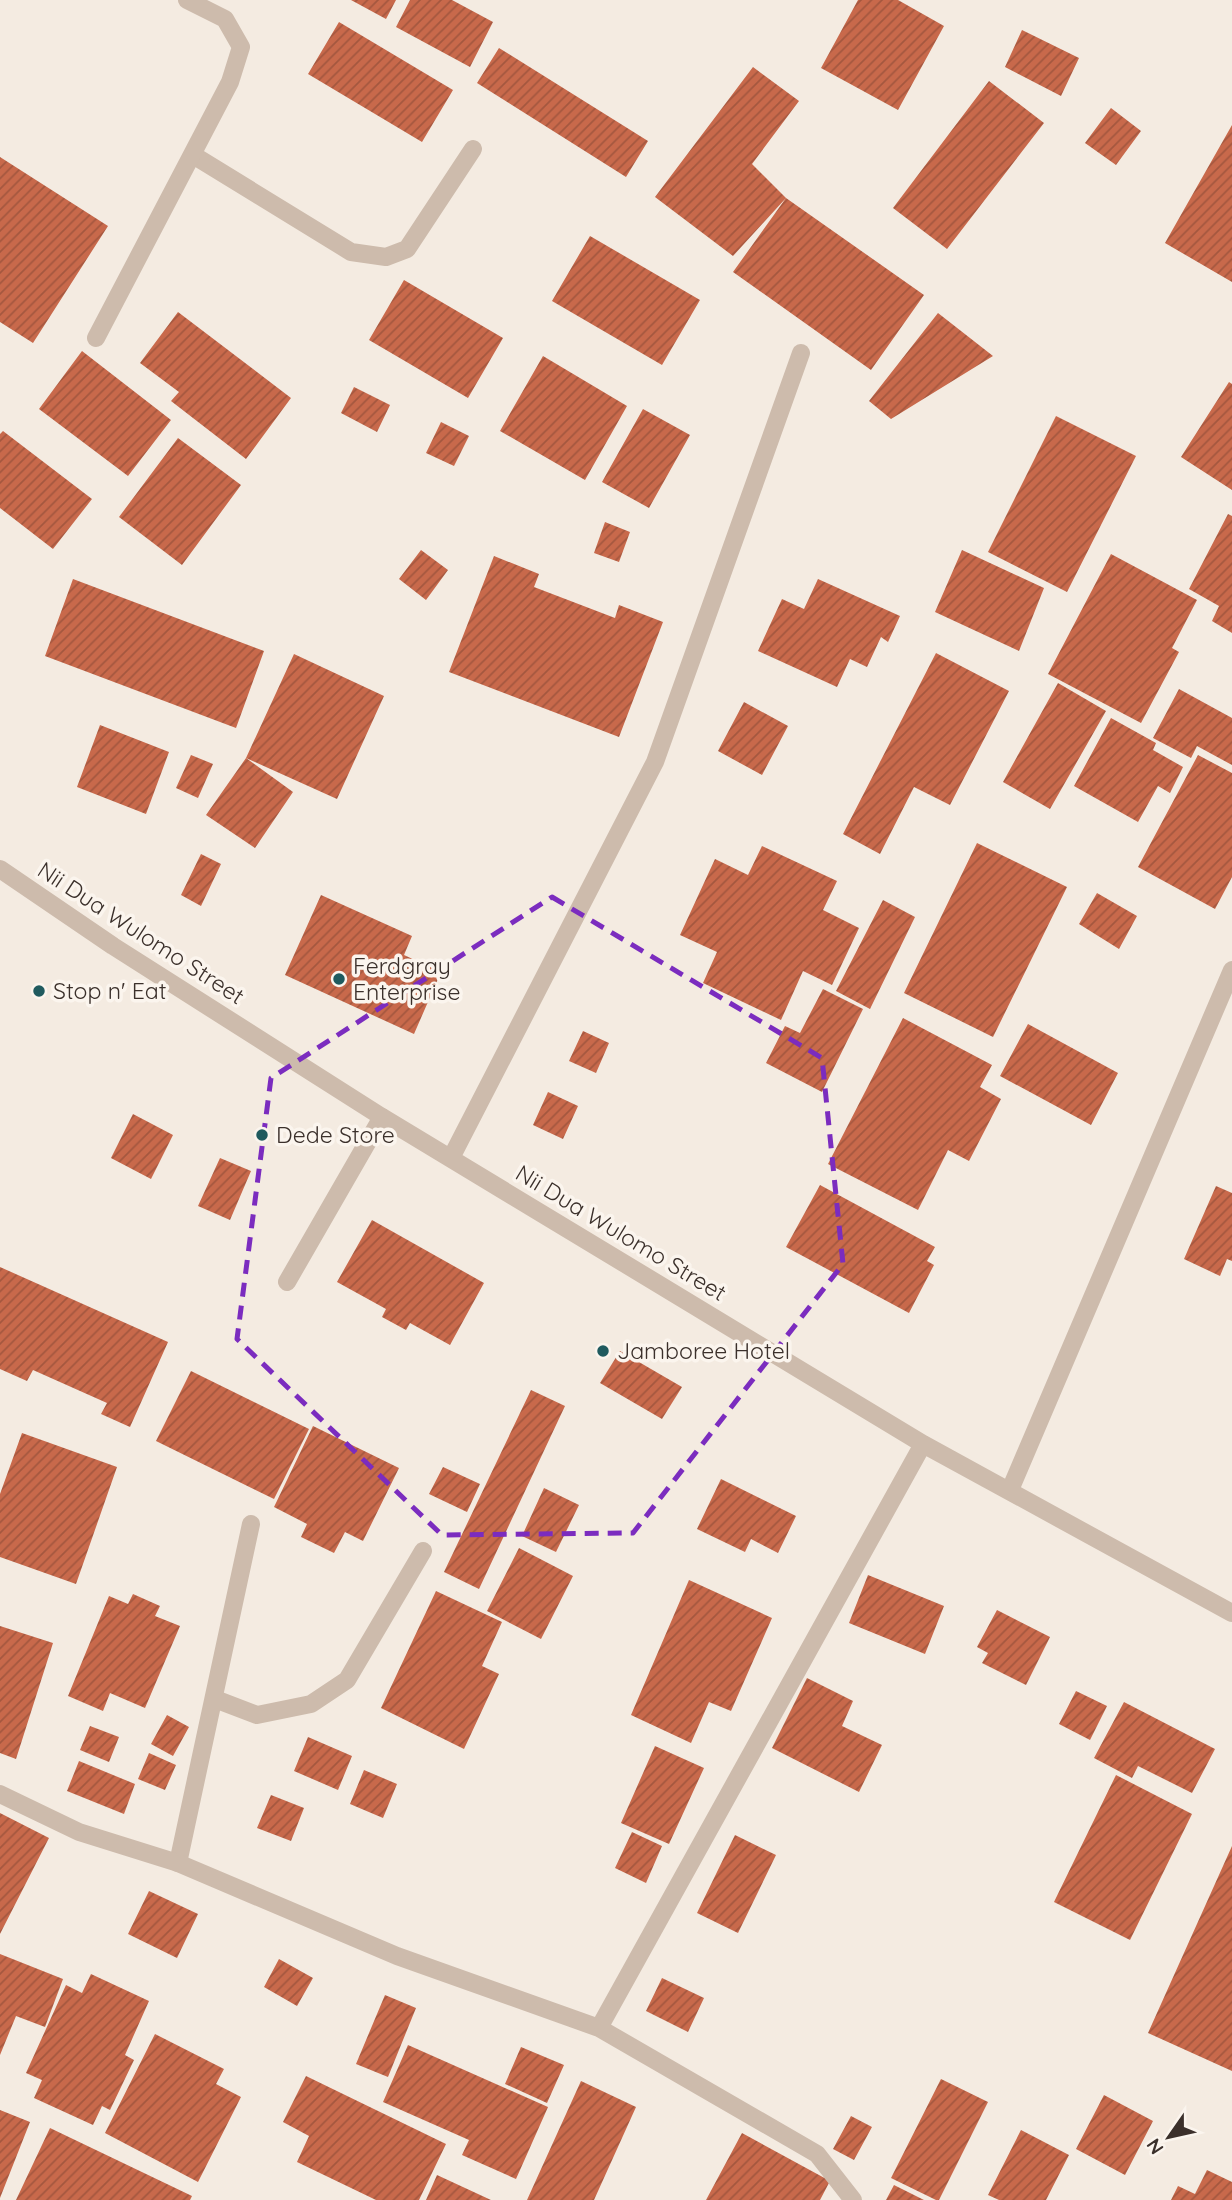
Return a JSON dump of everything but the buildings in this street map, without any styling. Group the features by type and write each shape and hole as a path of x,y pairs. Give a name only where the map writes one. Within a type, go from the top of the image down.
{"street":[{"path":"96,338 230,82 241,47 225,19 187,0"},
{"path":"193,155 351,252 386,257 407,249 473,149"},
{"path":"451,1158 654,762 801,352"},
{"name":"Nii Dua Wulomo Street","path":"0,869 113,946 382,1117 923,1444 1232,1613"},
{"path":"1010,1490 1232,970"},
{"path":"288,1282 382,1117"},
{"path":"600,2028 923,1444"},
{"path":"178,1863 251,1524"},
{"path":"215,1699 257,1715 311,1704 347,1680 423,1551"},
{"path":"0,1794 79,1832 178,1863 397,1956 600,2028 817,2154 853,2200"}],"highlighted area":[{"path":"552,897 822,1058 843,1264 633,1533 442,1535 237,1339 271,1078"}],"place":[{"name":"Ferdgray Enterprise","path":"339,979"},
{"name":"Stop n' Eat","path":"39,991"},
{"name":"Dede Store","path":"262,1135"},
{"name":"Jamboree Hotel","path":"603,1351"}]}
